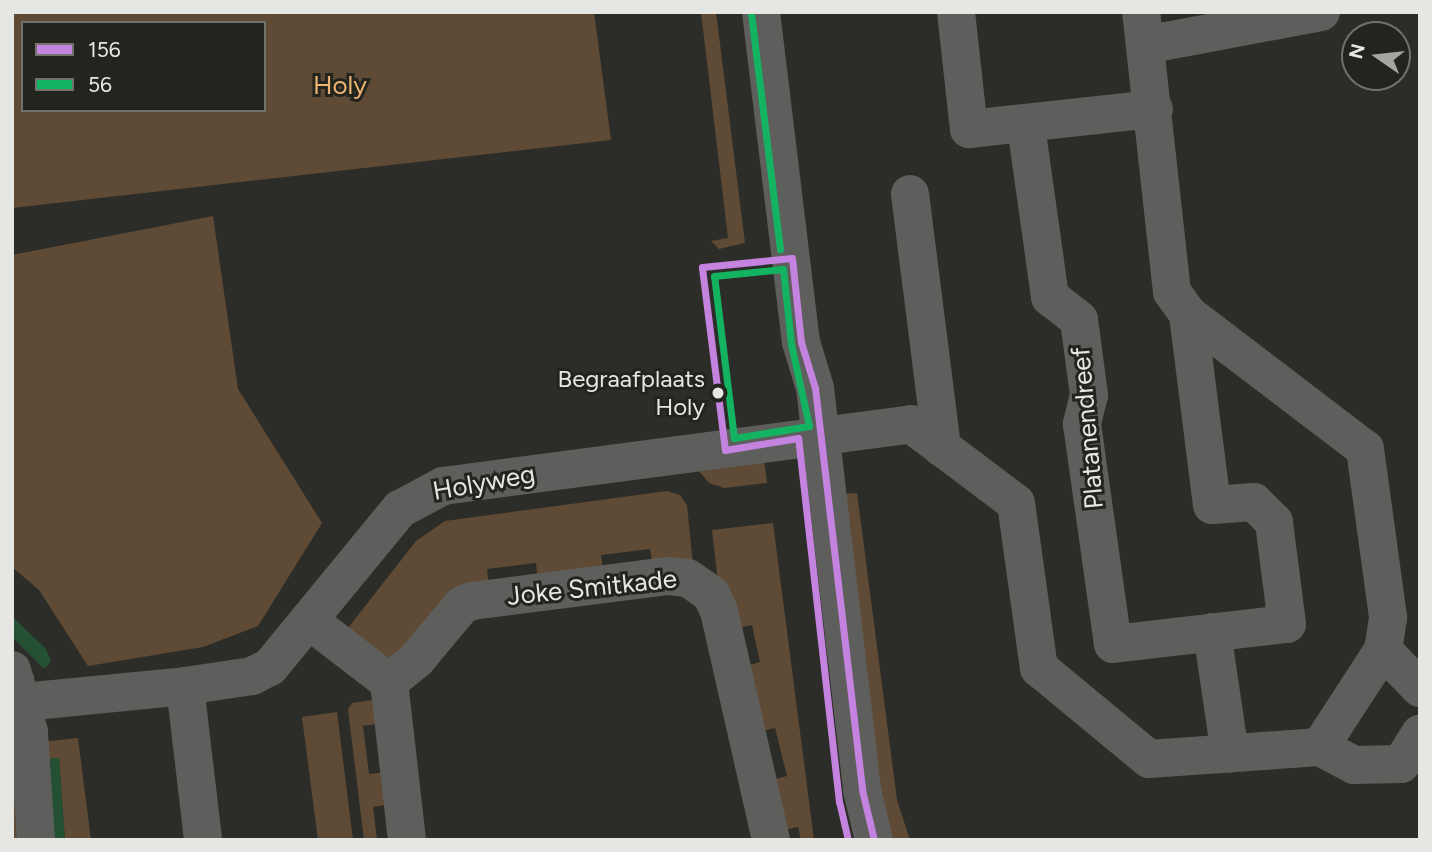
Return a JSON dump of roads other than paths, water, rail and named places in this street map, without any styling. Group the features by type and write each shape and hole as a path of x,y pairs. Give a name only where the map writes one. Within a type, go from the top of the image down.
{"street":[{"path":"761,12 802,342 815,388 810,437 839,802 848,840"},
{"path":"956,12 968,129 1026,126 1154,109"},
{"path":"1143,29 1321,12"},
{"name":"Platanendreef","path":"1143,29 1154,109 1172,292 1188,314 1365,449 1388,617 1383,650 1320,747"},
{"name":"Platanendreef","path":"1026,126 1050,297 1079,320 1089,395 1083,424 1113,644 1287,624 1274,522 1254,502 1212,505 1188,314"},
{"path":"910,194 942,448"},
{"path":"810,437 911,424 1016,503 1039,668 1149,759 1320,747 1354,765 1401,764 1420,734"},
{"path":"810,437 862,790 874,840"},
{"name":"Holyweg","path":"36,840 18,686 185,686 252,676 270,667 311,622 382,529 422,493 465,482 810,437"},
{"name":"Joke Smitkade","path":"389,682 417,659 462,605 472,601 668,576 688,578 711,594 719,611 771,840"},
{"path":"311,622 389,682 407,840"},
{"path":"1212,632 1230,754"},
{"path":"1383,650 1420,688"},
{"path":"185,686 203,840"}],"place":[{"name":"Begraafplaats Holy","path":"718,393"}],"park label":[{"name":"Holy","path":"340,86"}]}
